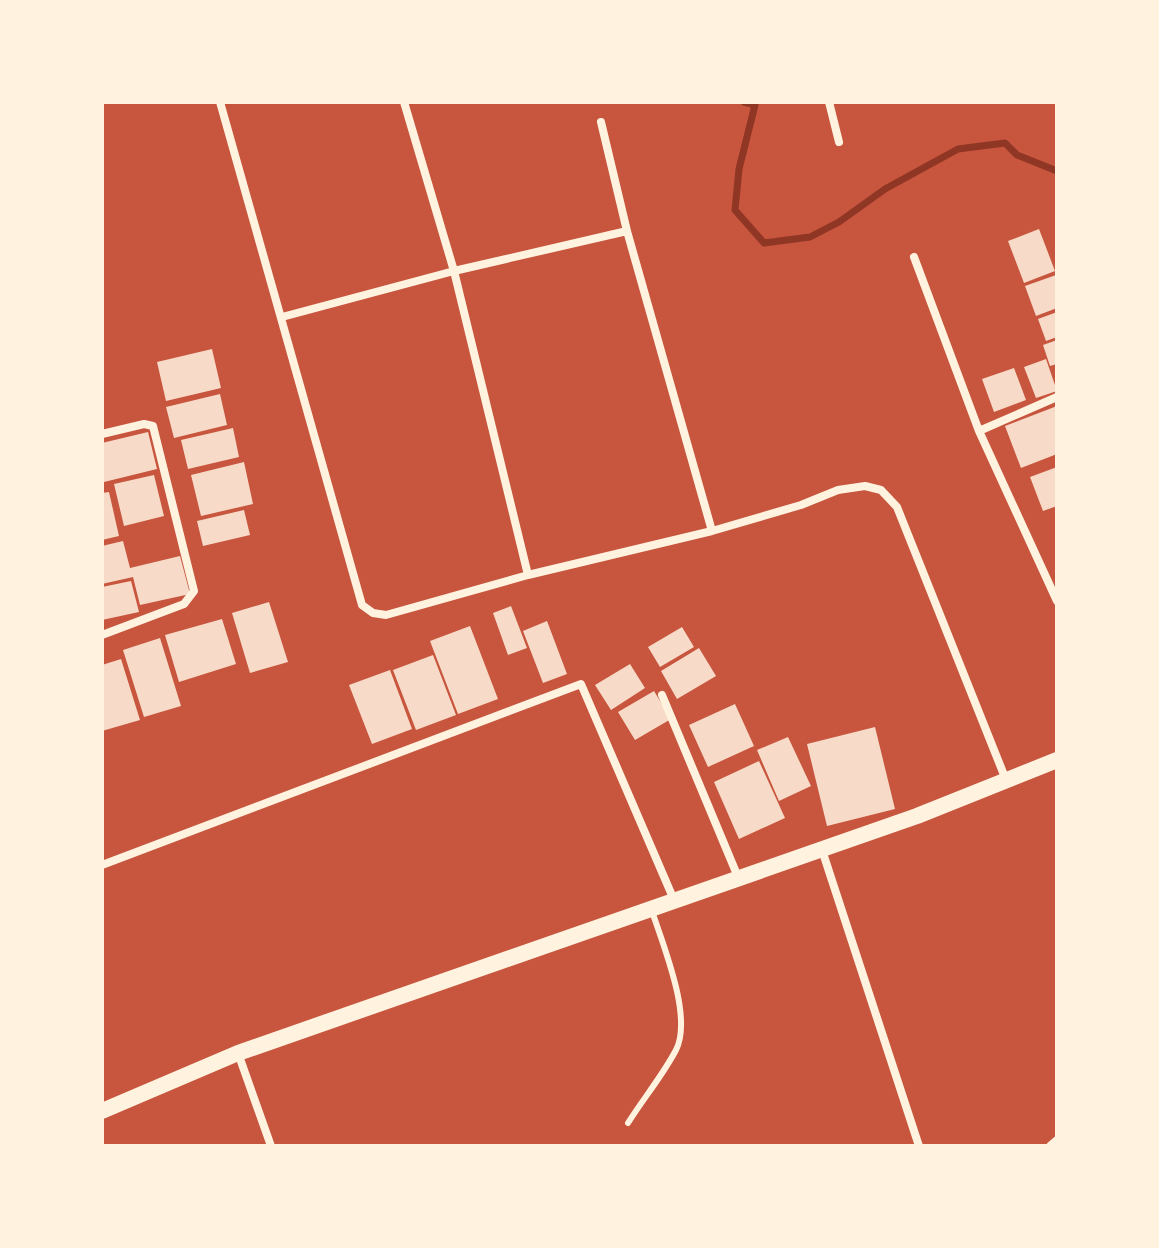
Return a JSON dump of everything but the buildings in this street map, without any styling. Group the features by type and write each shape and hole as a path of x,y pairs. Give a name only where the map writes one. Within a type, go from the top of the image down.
{"main road":[{"path":"102,1111 238,1053 822,849 1007,782 1057,760"}],"street":[{"path":"220,102 362,605 373,613 386,615 528,575 712,531 801,505 838,490 865,486 881,490 897,507 1007,782"},
{"path":"404,102 454,271 528,575"},
{"path":"829,102 839,142"},
{"path":"601,122 627,231 712,531"},
{"path":"282,317 454,271 627,231"},
{"path":"914,257 979,431 1057,601"},
{"path":"979,431 1057,397"},
{"path":"102,434 144,424 153,426 194,591 184,604 102,635"},
{"path":"102,865 581,684 674,900"},
{"path":"662,695 738,877"},
{"path":"822,849 919,1146"},
{"path":"238,1053 271,1146"},
{"path":"1050,1146 1057,1140"}],"lane":[{"path":"628,1123 678,1047 681,1016 671,967 651,908"}],"waterway":[{"path":"744,102 755,105 739,169 735,210 764,243 810,237 839,222 885,189 958,149 1005,143 1017,155 1057,171"}]}
